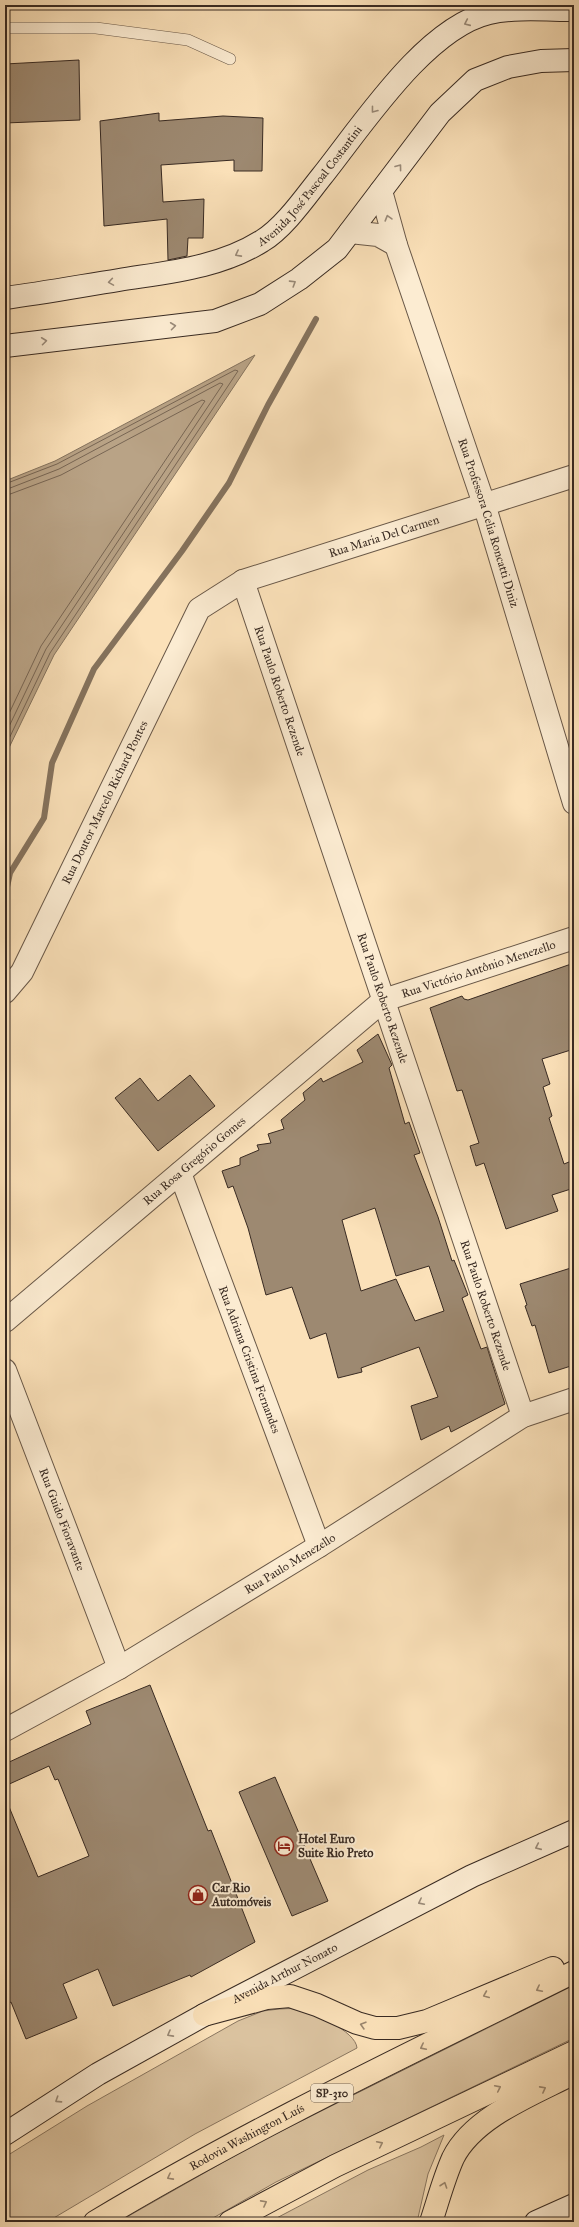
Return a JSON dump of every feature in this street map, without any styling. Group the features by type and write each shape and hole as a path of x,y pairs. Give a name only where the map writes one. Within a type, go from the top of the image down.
{"highway":[{"path":"204,2015 267,1998 290,1996 317,2005 358,2023 375,2028 398,2028 427,2021 574,1959"},
{"name":"Rodovia Washington Luís","path":"95,2222 163,2182 265,2126 574,1972"},
{"path":"230,2222 335,2166 574,2052"},
{"path":"431,2222 453,2158 464,2141 488,2119 574,2073"}],"street":[{"name":"Avenida José Pascoal Costantini","path":"5,298 190,269 227,260 264,240 294,211 392,87 419,57 448,31 488,13 519,10 574,10"},
{"path":"5,346 215,320 260,304 299,279 337,249 440,113 475,80 508,67 541,61 574,60"},
{"name":"Rua Professora Celia Roncatti Diniz","path":"381,191 396,245 484,504 574,803"},
{"path":"350,232 378,235 396,245"},
{"name":"Rua Maria Del Carmen","path":"199,609 243,581 574,476"},
{"name":"Rua Paulo Roberto Rezende","path":"243,581 524,1416"},
{"name":"Rua Doutor Marcelo Richard Pontes","path":"5,992 22,972 199,609"},
{"name":"Rua Victório Antônio Menezello","path":"384,1000 574,938"},
{"name":"Rua Rosa Gregório Gomes","path":"5,1321 384,1000"},
{"name":"Rua Adriana Cristina Fernandes","path":"180,1173 319,1546"},
{"name":"Rua Guido Fioravante","path":"5,1370 119,1668"},
{"name":"Rua Paulo Menezello","path":"5,1730 119,1668 319,1546 524,1416 574,1399"},
{"name":"Avenida Arthur Nonato","path":"5,2134 98,2074 204,2015 472,1876 574,1831"},
{"path":"536,2222 574,2205"}],"lane":[{"path":"5,28 96,28 181,39 188,40 230,59"}],"shaded area":[{"path":"574,1985 574,2038 276,2182 206,2222 118,2222 257,2143"},
{"path":"295,2009 332,2023 349,2035 355,2042 357,2048 195,2134 47,2222 5,2222 5,2157 87,2106 238,2021 263,2011"},
{"path":"444,2135 428,2174 417,2222 269,2222 368,2170 421,2147"}],"water":[{"path":"255,355 54,655 5,756 5,481 55,461"}],"building":[{"path":"79,60 80,120 5,123 5,64"},
{"path":"159,113 159,121 223,116 263,118 262,171 234,171 234,160 161,165 163,202 204,199 203,238 188,238 187,256 168,260 167,219 104,226 100,121"},
{"path":"574,963 574,1049 542,1059 550,1084 543,1087 552,1116 549,1118 564,1164 574,1160 574,1188 552,1195 558,1211 506,1229 484,1163 476,1166 470,1146 479,1143 462,1090 457,1091 430,1008 462,996 464,999 468,1000"},
{"path":"378,1034 392,1065 389,1068 405,1124 409,1122 420,1153 414,1155 438,1217 452,1261 454,1260 468,1295 462,1298 481,1349 487,1347 505,1404 451,1432 449,1426 421,1440 411,1406 438,1397 419,1347 361,1368 362,1372 338,1378 326,1333 310,1339 292,1287 266,1295 248,1228 233,1186 228,1188 222,1171 240,1165 240,1158 259,1150 257,1145 271,1143 268,1134 284,1129 281,1120 305,1100 303,1093 321,1078 323,1082 363,1062 357,1050","holes":["375,1208 396,1276 429,1266 444,1311 415,1321 396,1279 361,1291 342,1220"]},
{"path":"190,1075 215,1106 158,1151 115,1098 140,1078 158,1101"},
{"path":"574,1267 574,1313 570,1314 574,1330 574,1365 549,1373 535,1325 532,1326 525,1306 527,1305 520,1284"},
{"path":"150,1685 208,1831 211,1830 255,1942 191,1977 190,1975 113,2006 98,1969 63,1984 77,2018 26,2039 11,2002 5,2005 5,1797 38,1877 89,1856 58,1779 55,1780 49,1766 5,1786 5,1764 91,1724 86,1711"},
{"name":"Hotel Euro Suite Rio Preto","path":"275,1777 328,1901 292,1916 239,1792"}],"waterway":[{"path":"5,896 10,873 44,818 52,763 94,669 182,551 229,483 268,405 316,319"}],"place":[{"name":"Hotel Euro Suite Rio Preto","path":"284,1846"},
{"name":"Car Rio Automóveis","path":"198,1895"}]}
